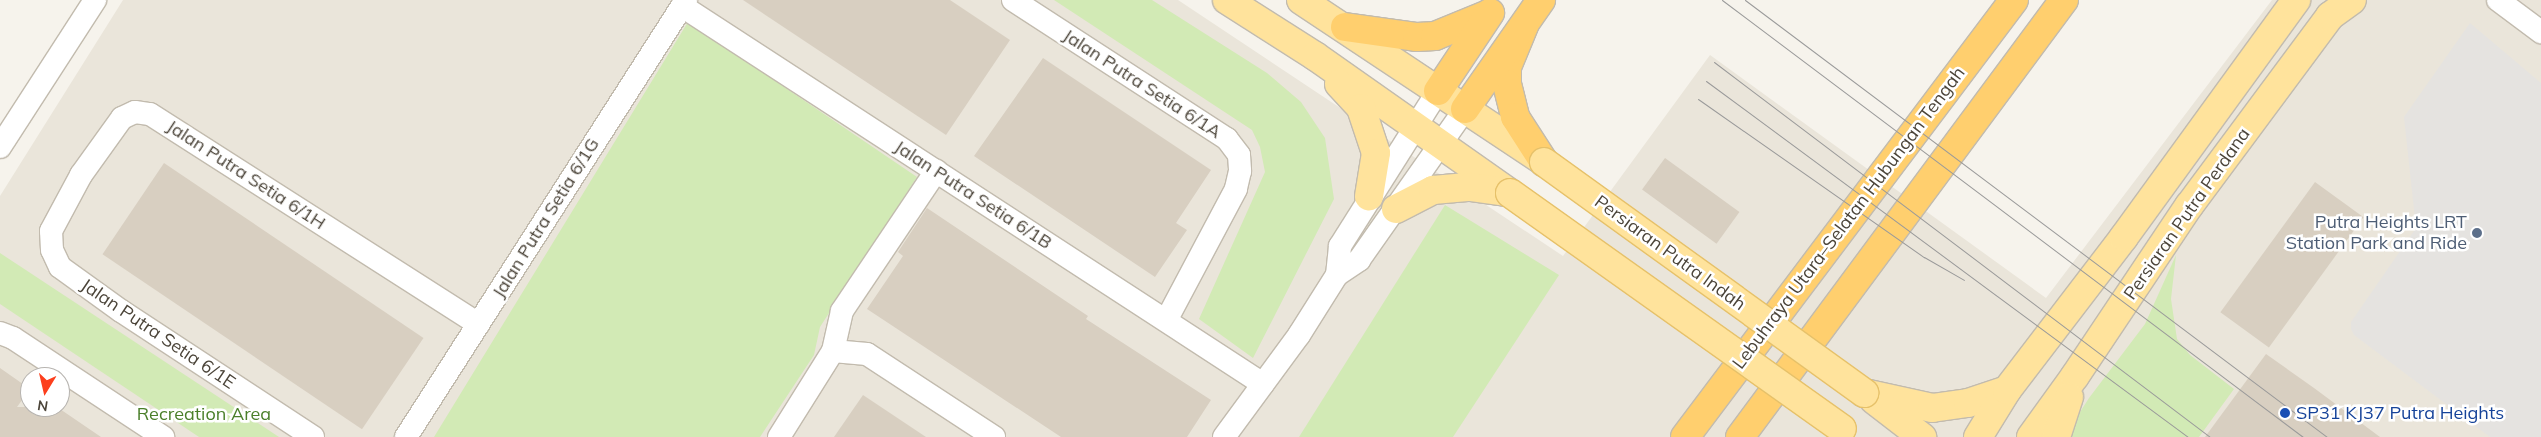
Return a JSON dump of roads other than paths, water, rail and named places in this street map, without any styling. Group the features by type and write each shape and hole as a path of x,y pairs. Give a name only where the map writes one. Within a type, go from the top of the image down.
{"highway":[{"path":"1465,109 1541,0"},
{"name":"Lebuhraya Utara–Selatan Hubungan Tengah","path":"1685,437 2014,0"},
{"path":"1740,437 2064,0"},
{"path":"1345,27 1417,37 1435,36 1495,7"},
{"path":"1438,91 1495,7"},
{"path":"1524,26 1507,67 1507,84 1515,117 1544,162"}],"main road":[{"path":"1227,0 1314,56 1477,169 1847,435"},
{"name":"Persiaran Putra Indah","path":"1301,0 1345,27 1438,91 1501,131 1922,437"},
{"name":"Persiaran Putra Perdana","path":"1978,437 2007,390 2124,237 2296,0"},
{"name":"Persiaran Putra Perdana","path":"2031,437 2075,376 2189,206 2330,16 2352,0"},
{"path":"1314,56 1361,108 1376,154 1369,196"},
{"path":"1396,209 1433,190 1470,187 1510,193"},
{"path":"2056,437 2075,376"},
{"path":"1864,393 1932,408 1968,403 2007,390"}],"street":[{"path":"0,147 95,0"},
{"name":"Jalan Putra Setia 6/1A","path":"1013,0 1227,138 1239,155 1240,171 1236,189 1167,319"},
{"name":"Jalan Putra Setia 6/1B","path":"684,3 936,171 1167,319 1264,384"},
{"name":"Jalan Putra Setia 6/1G","path":"406,437 684,3"},
{"path":"2508,3 2541,32"},
{"path":"1337,275 1340,246 1369,196 1438,91"},
{"path":"1224,437 1300,335 1337,275 1360,260 1465,109"},
{"name":"Jalan Putra Setia 6/1H","path":"51,231 81,175 122,118 135,112 150,114 479,324"},
{"path":"779,437 833,351 842,311 936,171"},
{"name":"Jalan Putra Setia 6/1E","path":"51,231 52,250 60,267 121,311 313,437"},
{"path":"0,333 13,338 164,437"},
{"path":"833,351 867,354 994,437"}],"tram line":[{"path":"1722,0 2303,437"},
{"path":"1745,0 2327,437"},
{"path":"1714,62 2210,437"},
{"path":"1706,81 2188,437"},
{"path":"1698,99 1924,257 1964,280"}],"place":[{"name":"Putra Heights LRT Station Park and Ride","path":"2477,233"},
{"name":"SP31 KJ37 Putra Heights","path":"2285,413"}],"park label":[{"name":"Recreation Area","path":"204,414"}]}
